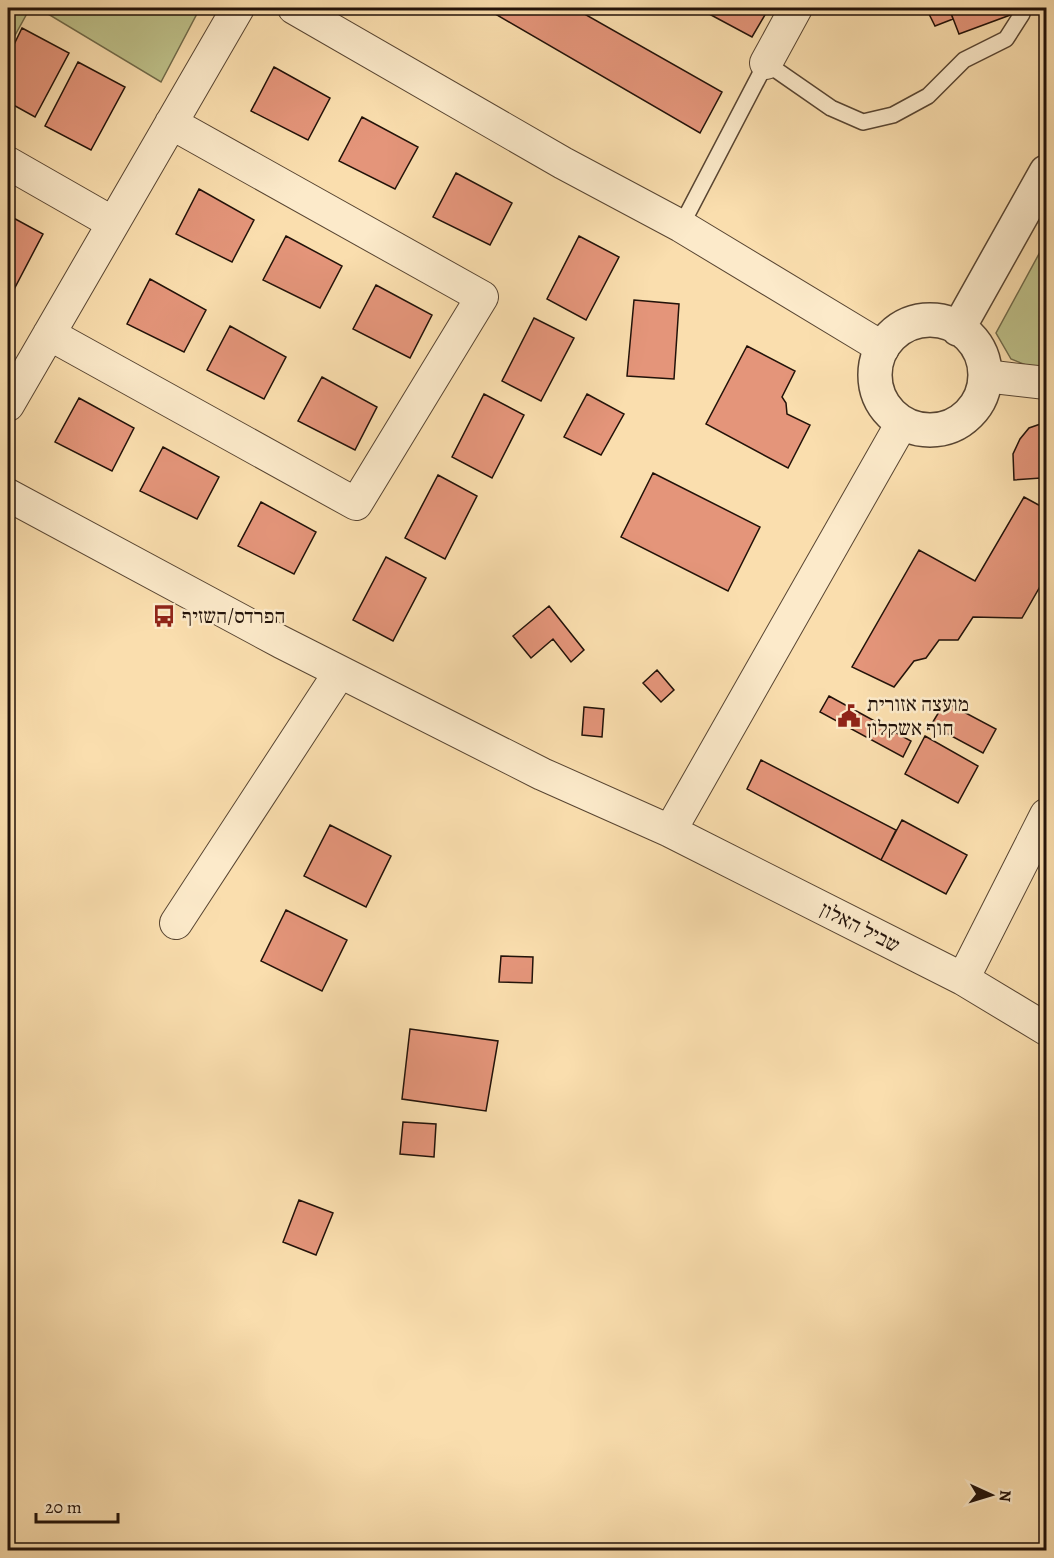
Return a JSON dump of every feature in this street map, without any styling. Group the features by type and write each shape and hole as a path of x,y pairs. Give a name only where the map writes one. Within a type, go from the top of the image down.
{"street":[{"path":"8,405 238,8"},
{"path":"294,8 564,163 681,226 883,348"},
{"path":"766,63 796,8"},
{"path":"49,334 356,504 482,297 171,123"},
{"path":"8,163 113,223"},
{"path":"958,328 1047,172"},
{"path":"934,320 958,328 976,345 983,360 985,376 982,394 974,410 960,422 944,429 926,430 902,423 883,404 876,388 875,371 879,354 888,339 901,328 917,322 934,320"},
{"path":"985,376 1047,383"},
{"path":"670,831 902,423"},
{"name":"שביל האלון","path":"8,495 340,672 542,774 670,831 963,979 1047,1029"},
{"path":"176,923 340,672"},
{"path":"963,979 1047,815"}],"lane":[{"path":"681,226 766,63 831,108 863,122 893,115 928,96 964,60 1006,39 1022,14 1021,8"}],"green space":[{"path":"8,8 30,8 8,48"},
{"path":"38,8 200,8 161,82"},
{"path":"1046,241 1046,373 1011,359 996,333"}],"building":[{"path":"485,8 574,8 722,92 700,133"},
{"path":"698,8 769,8 752,37"},
{"path":"926,8 949,8 953,19 935,26"},
{"path":"949,8 1010,8 1013,14 959,34"},
{"path":"22,28 69,53 35,117 8,102 8,57"},
{"path":"78,62 125,87 91,150 45,126"},
{"path":"274,67 330,98 308,140 251,111"},
{"path":"362,117 418,147 395,189 339,161"},
{"path":"456,173 512,203 490,245 433,217"},
{"path":"199,189 254,220 232,262 176,234"},
{"path":"8,215 43,234 10,297 8,296"},
{"path":"286,236 342,266 320,308 263,280"},
{"path":"579,236 619,257 586,320 547,299"},
{"path":"150,279 206,310 184,352 127,324"},
{"path":"376,285 432,315 410,358 353,329"},
{"path":"634,300 679,304 674,379 627,376"},
{"path":"534,318 574,338 541,401 502,381"},
{"path":"230,326 286,357 264,399 207,370"},
{"path":"747,346 795,371 782,397 786,403 787,414 810,425 788,468 706,424"},
{"path":"322,377 377,407 355,450 298,421"},
{"path":"484,394 524,415 492,478 452,457"},
{"path":"587,394 624,414 601,455 564,437"},
{"path":"79,398 134,428 112,471 55,442"},
{"path":"1046,422 1046,481 1041,478 1014,480 1013,454 1020,439 1029,428"},
{"path":"163,447 219,477 197,519 140,491"},
{"path":"653,473 760,527 728,591 621,537"},
{"path":"438,475 477,496 445,559 405,538"},
{"path":"1024,497 1046,509 1046,576 1022,618 973,617 958,640 939,640 926,658 914,661 894,687 852,667 919,550 975,581"},
{"path":"261,502 316,532 294,574 238,546"},
{"path":"386,557 426,578 393,641 353,620"},
{"path":"549,606 584,650 571,662 553,639 531,658 513,636"},
{"path":"657,670 674,690 661,702 643,683"},
{"path":"829,696 911,741 903,757 820,712"},
{"path":"945,702 996,729 983,753 931,725"},
{"path":"584,707 604,709 602,737 582,735"},
{"path":"925,736 978,766 958,803 905,774"},
{"path":"761,760 896,830 881,860 747,789"},
{"path":"902,820 967,855 946,894 881,860"},
{"path":"330,825 391,856 366,907 304,876"},
{"path":"286,910 347,940 322,991 261,961"},
{"path":"501,956 533,957 532,983 499,982"},
{"path":"410,1029 498,1041 486,1111 402,1099"},
{"path":"403,1122 436,1124 434,1157 400,1154"},
{"path":"299,1200 333,1213 316,1255 283,1242"}],"place":[{"name":"הפרדס/השזיף","path":"164,616"},
{"name":"מועצה אזורית חוף אשקלון","path":"849,716"}]}
